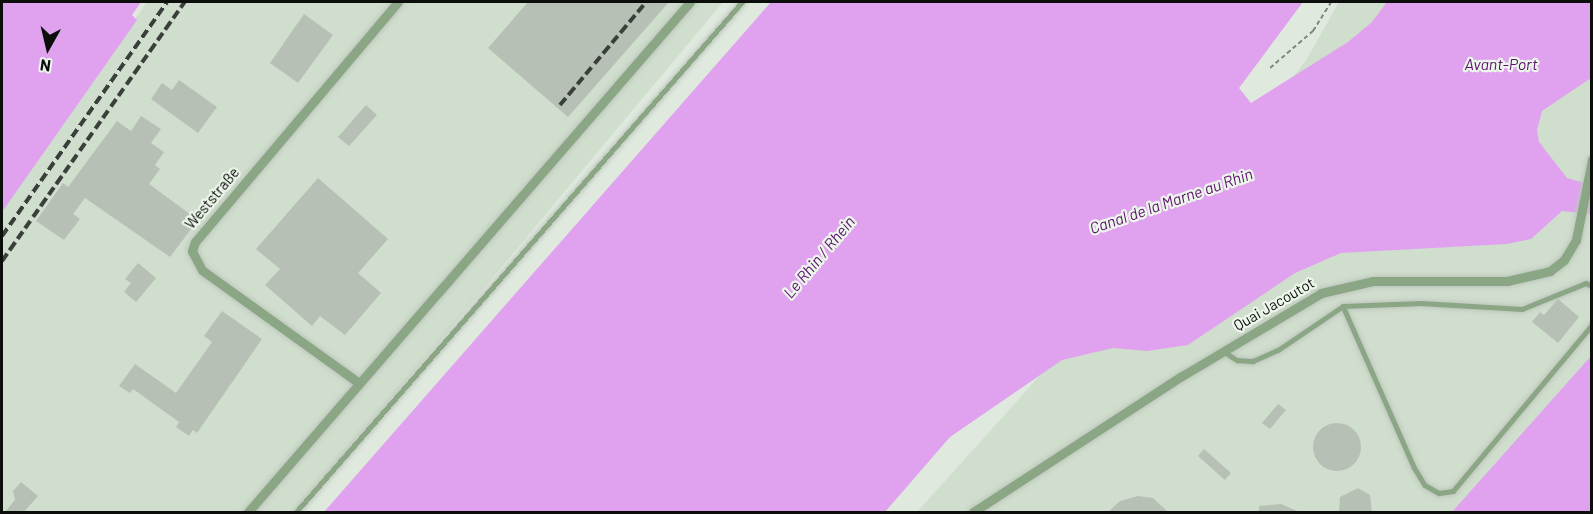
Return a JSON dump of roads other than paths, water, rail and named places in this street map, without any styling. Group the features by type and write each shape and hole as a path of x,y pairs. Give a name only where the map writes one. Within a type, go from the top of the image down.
{"street":[{"name":"Weststraße","path":"359,383 292,339 202,270 195,264 193,247 398,2"},
{"path":"248,513 690,2"},
{"name":"Quai Jacoutot","path":"973,513 1223,351 1310,299 1346,285 1507,281 1543,274 1569,254 1580,225 1591,164"}],"lane":[{"path":"296,513 742,2"},
{"path":"1223,351 1237,360 1253,361 1278,350 1342,306 1421,303 1522,309 1586,283 1592,286"},
{"path":"1342,306 1414,467 1425,485 1439,493 1453,490 1592,325"}],"water":[{"path":"2,2 141,2 132,15 137,20 2,212"},
{"path":"771,2 1303,2 1239,88 1251,103 1348,42 1372,22 1387,2 1591,2 1591,78 1542,111 1537,130 1539,142 1567,178 1591,185 1591,214 1562,211 1531,239 1507,244 1341,253 1295,273 1188,345 1147,351 1113,348 1062,360 950,437 885,512 324,512"},
{"path":"1591,356 1591,512 1452,512"}],"railway":[{"path":"2,236 167,2"},
{"path":"2,261 185,2"},
{"path":"560,105 646,2"}],"water label":[{"name":"Avant-Port","path":"1501,64"},
{"name":"Canal de la Marne au Rhin","path":"1171,201"},
{"name":"Le Rhin / Rhein","path":"819,257"}]}
